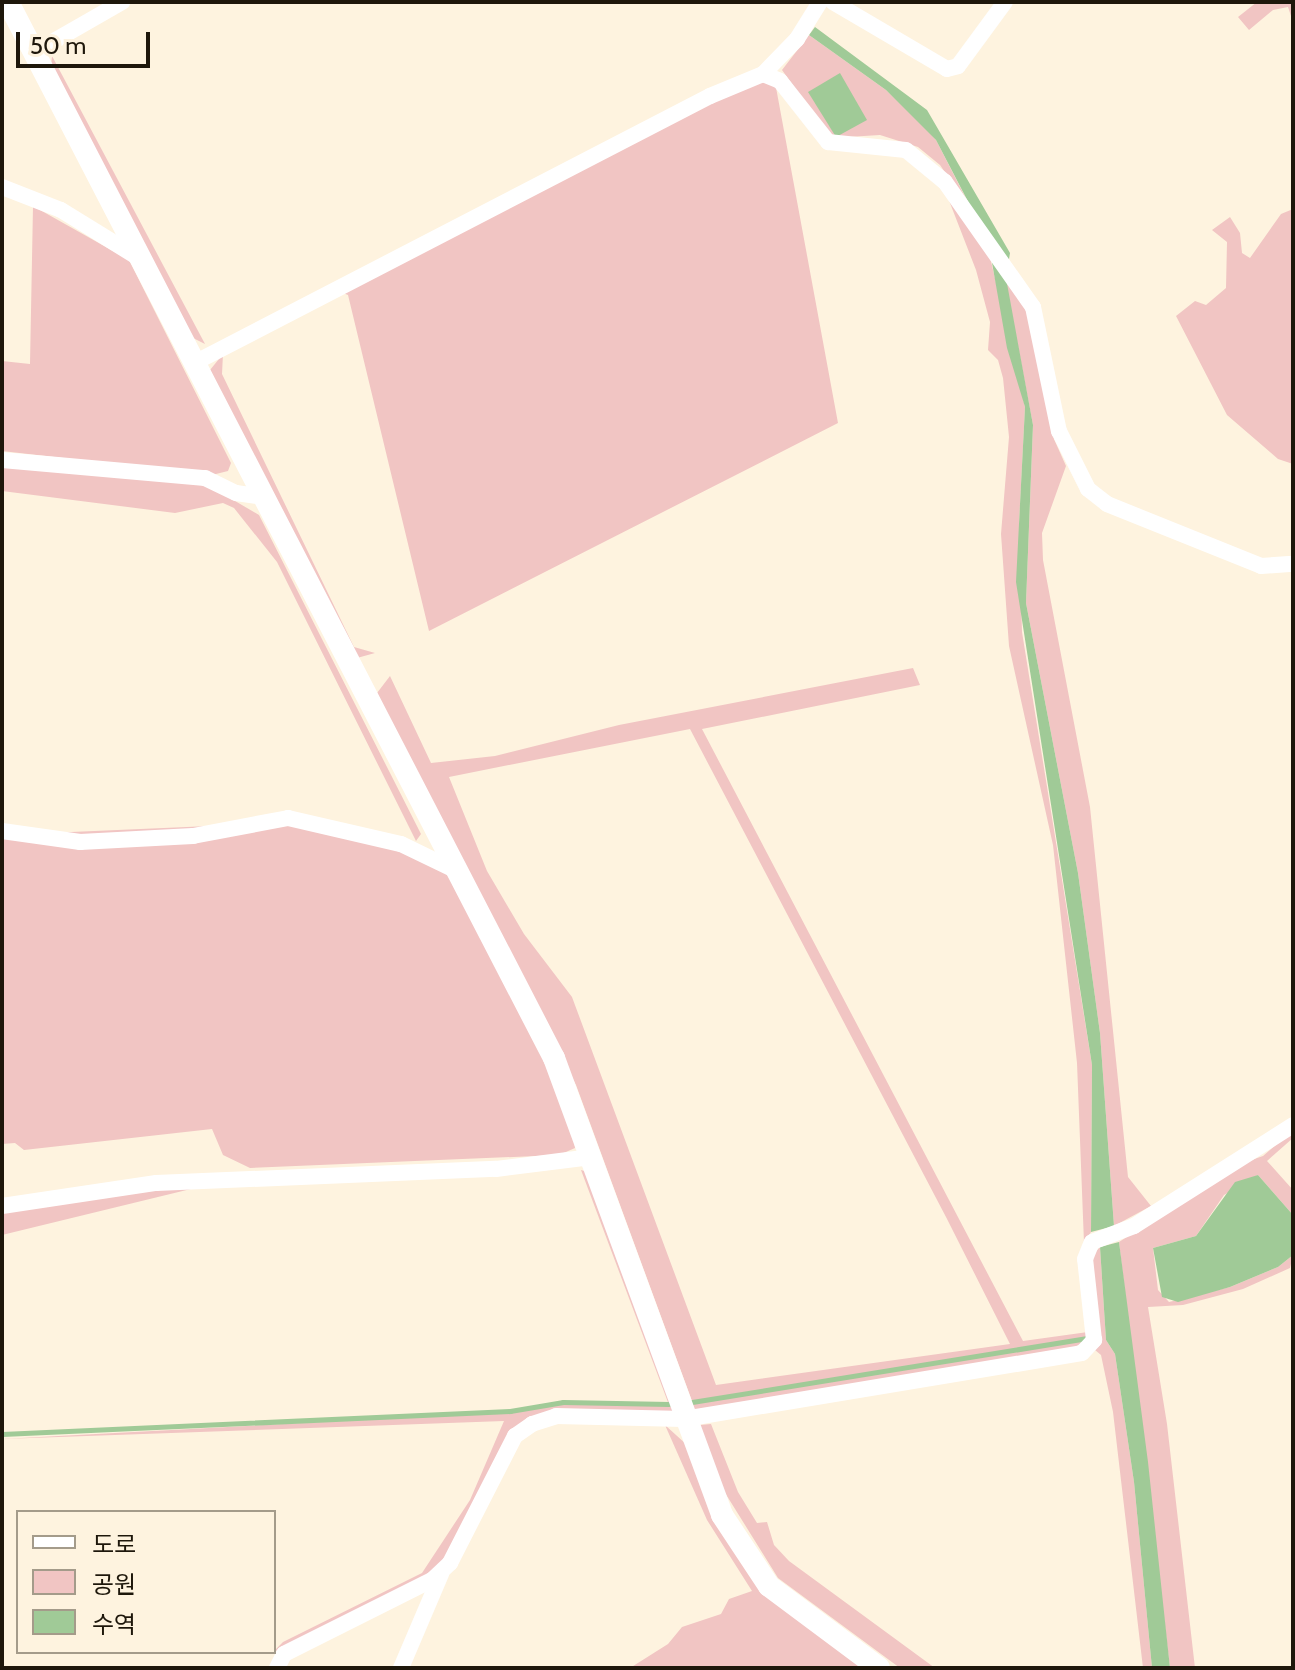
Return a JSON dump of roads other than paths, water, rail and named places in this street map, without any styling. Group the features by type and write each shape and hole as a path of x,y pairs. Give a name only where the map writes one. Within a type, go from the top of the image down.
{"street":[{"path":"8,2 554,1058 684,1419 722,1515 769,1586 879,1668"},
{"path":"33,53 122,2"},
{"path":"833,2 947,69 958,66 1005,2"},
{"path":"196,362 710,96 763,74 797,39 818,7"},
{"path":"763,74 780,81 828,142 906,150 945,182 1033,307 1059,431 1088,489 1107,504 1261,566 1293,564"},
{"path":"2,187 61,210 142,260"},
{"path":"2,460 205,478 236,493 263,497"},
{"path":"2,831 48,840 106,840 193,836 288,818 401,844 459,872"},
{"path":"401,1668 444,1569 515,1436 532,1424 556,1416 684,1419 1082,1353 1094,1340 1085,1259 1092,1242 1117,1233 1293,1125"},
{"path":"2,1206 156,1183 496,1169 591,1157"},
{"path":"277,1668 284,1654 444,1569"}],"water":[{"path":"815,27 927,110 1010,253 1006,278 1033,425 1026,603 1078,873 1100,1033 1114,1226 1091,1232 1092,1065 1016,582 1025,407 1007,348 988,240 936,140 886,90 809,35"},
{"path":"840,73 867,120 836,137 808,92"},
{"path":"1258,1175 1293,1215 1293,1255 1278,1267 1230,1287 1178,1302 1162,1297 1153,1248 1196,1236 1235,1182"},
{"path":"1119,1242 1148,1462 1170,1668 1152,1668 1134,1482 1115,1354 1106,1340 1100,1247"}],"waterway":[{"path":"692,1402 1089,1338"},
{"path":"2,1434 510,1411 563,1402 669,1404"}]}
